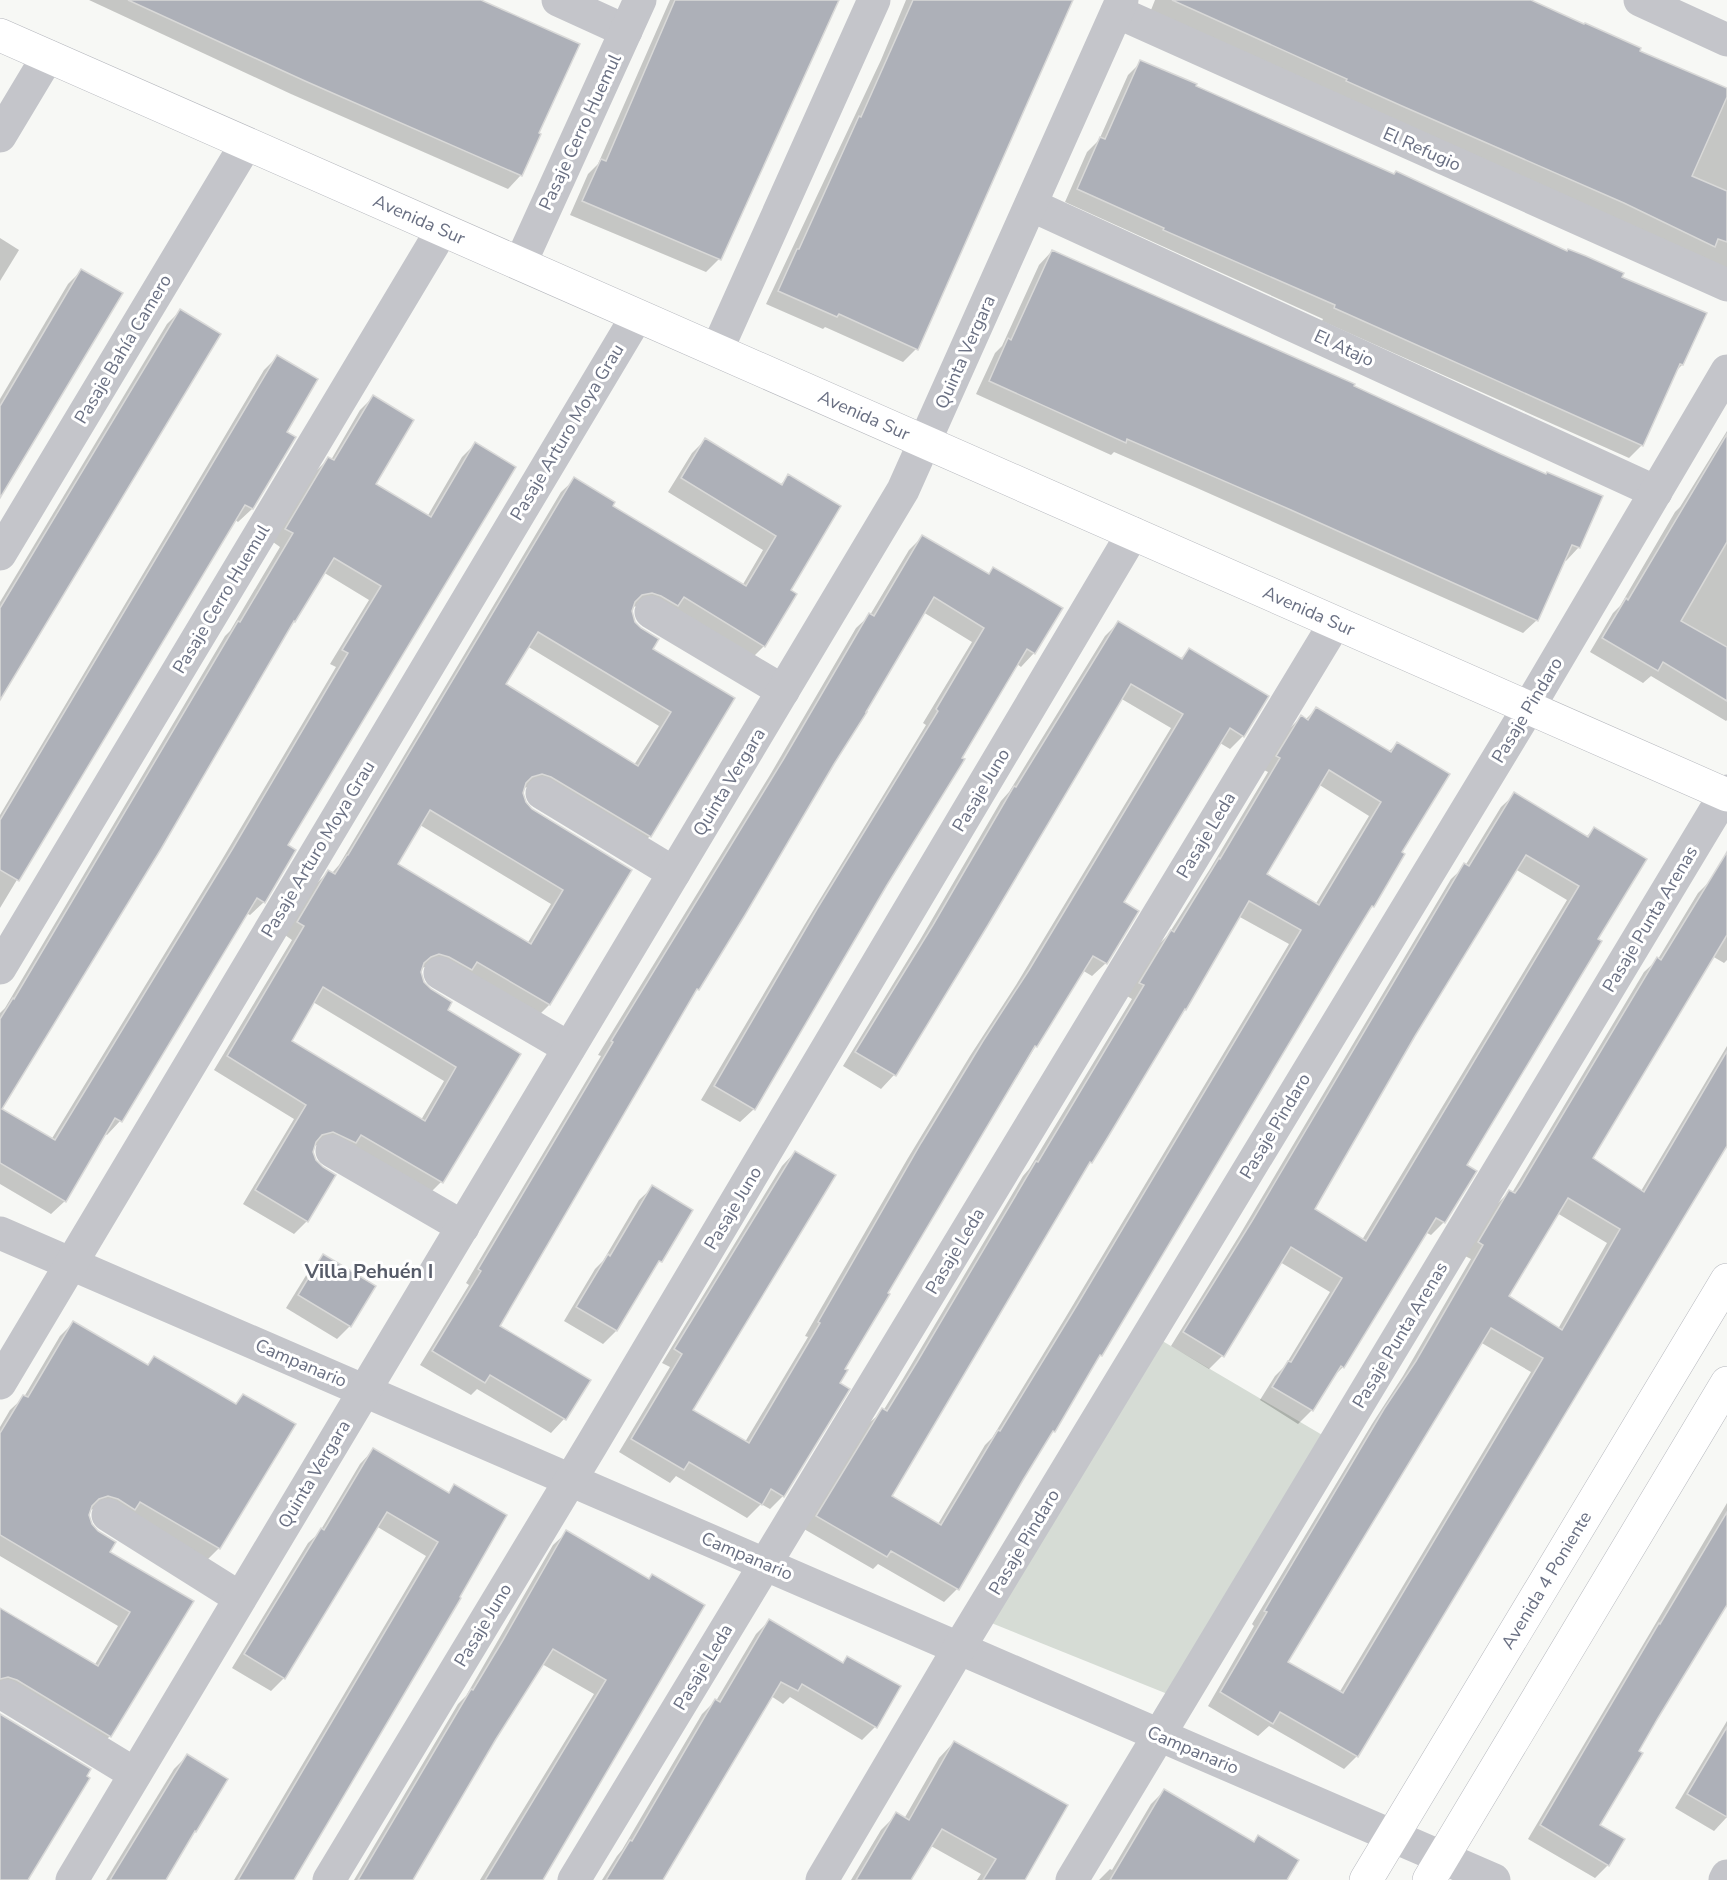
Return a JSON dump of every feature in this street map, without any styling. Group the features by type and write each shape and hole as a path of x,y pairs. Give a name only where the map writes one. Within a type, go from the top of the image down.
{"street":[{"path":"558,0 626,31"},
{"name":"Pasaje Cerro Huemul","path":"520,264 640,0"},
{"path":"717,350 874,0"},
{"path":"1640,0 1724,30"},
{"name":"Quinta Vergara","path":"72,1880 903,490 1120,6"},
{"name":"El Refugio","path":"1120,6 1727,285"},
{"name":"Avenida Sur","path":"0,36 1726,793"},
{"path":"0,136 48,57"},
{"name":"Pasaje Bahía Camero","path":"0,554 246,144"},
{"name":"El Atajo","path":"1031,205 1656,492"},
{"name":"Pasaje Cerro Huemul","path":"0,968 442,230"},
{"name":"Pasaje Arturo Moya Grau","path":"0,1383 637,316"},
{"name":"Pasaje Pindaro","path":"822,1880 959,1648 1528,707 1727,371"},
{"name":"Pasaje Juno","path":"329,1880 570,1480 1133,533"},
{"path":"651,612 783,691"},
{"name":"Pasaje Leda","path":"574,1880 1335,622"},
{"path":"542,793 674,873"},
{"name":"Pasaje Punta Arenas","path":"1072,1880 1726,793"},
{"path":"440,973 569,1048"},
{"path":"332,1151 463,1227"},
{"name":"Campanario","path":"0,1233 1392,1836 1436,1869 1494,1880"},
{"name":"Avenida 4 Poniente","path":"1366,1880 1727,1280"},
{"path":"1436,1869 1727,1383"},
{"path":"108,1515 240,1598"},
{"path":"7,1696 135,1774"}],"shaded area":[{"path":"1159,1339 1324,1436 1170,1695 989,1622"}],"building":[{"path":"128,0 481,0 580,44 522,176"},
{"path":"675,0 839,0 721,260 582,201 601,159 606,161"},
{"path":"913,0 1073,0 918,350 839,314 837,317 778,291 859,116 861,117"},
{"path":"1172,0 1531,0 1585,23 1641,48 1640,51 1727,88 1727,97 1692,176 1727,191 1727,242 1718,239 1715,247 1624,203 1346,81 1347,79"},
{"path":"1140,60 1394,174 1396,171 1567,251 1568,249 1624,273 1622,277 1707,313 1683,365 1680,364 1643,446 1334,308 1335,305 1163,230 1164,228 1077,189 1100,137 1105,139"},
{"path":"1052,250 1355,384 1354,386 1501,454 1603,496 1580,548 1572,545 1538,621 1291,510 1127,439 1126,443 989,381 1008,338 1011,340"},
{"path":"81,269 123,293 0,498 0,406"},
{"path":"180,309 221,334 0,700 0,608"},
{"path":"277,355 318,379 287,432 296,437 253,509 245,505 19,881 0,870 0,820"},
{"path":"373,395 414,420 376,484 431,517 475,442 516,467 288,845 296,850 265,903 257,898 122,1122 115,1118 66,1202 0,1163 0,1019 293,533 285,529 328,457 334,460","holes":["334,558 381,586 342,650 348,653 233,848 55,1140 2,1109 161,849 294,621"]},
{"path":"1727,434 1727,542 1681,621 1727,647 1727,701 1663,662 1658,671 1602,638 1626,598 1628,600"},
{"path":"705,438 782,485 788,474 841,506 791,590 797,594 765,647 684,597 678,606 652,593 642,595 635,602 632,611 635,622 659,639 653,649 735,698 651,837 551,777 542,774 532,777 526,783 523,793 532,809 632,870 550,1005 477,962 472,970 439,954 424,963 421,972 424,982 452,1002 448,1010 521,1054 443,1183 361,1135 356,1143 333,1132 322,1135 316,1142 313,1152 316,1160 323,1167 336,1175 308,1222 255,1190 306,1105 227,1056 304,926 297,922 328,870 335,874 348,855 574,477 615,502 613,506 746,586 776,536 681,478","holes":["538,632 671,712 638,766 506,684","430,810 563,890 531,944 398,864","323,987 456,1067 425,1121 292,1041"]},
{"path":"922,535 989,574 993,567 1063,608 1035,654 1027,649 962,758 965,759 887,885 755,1110 714,1086 817,909 938,711 936,709 984,628 934,597 745,915 699,990 697,989 500,1326 591,1380 566,1420 490,1375 485,1383 432,1351 481,1271 478,1269 613,1042 611,1041 783,760 869,613 874,616"},
{"path":"1118,621 1182,659 1189,648 1269,696 1244,737 1230,728 1124,902 1139,911 1107,964 1093,956 1037,1047 1035,1046 845,1369 848,1370 840,1383 850,1389 784,1497 771,1489 762,1505 689,1462 684,1470 631,1439 682,1354 674,1349 795,1151 836,1175 693,1410 749,1443 820,1323 818,1322 921,1143 1029,970 1183,714 1131,684 896,1076 855,1052 1014,786 1016,787"},
{"path":"1316,707 1391,752 1397,742 1450,774 1402,852 1405,854 1374,907 1372,906 1342,955 1102,1356 1100,1355 1055,1432 1053,1431 1023,1480 959,1590 891,1551 887,1557 816,1516 882,1408 887,1411 917,1362 1144,985 1139,983 1171,930 1174,932 1220,859 1280,758 1276,756 1301,715 1308,720","holes":["1329,770 1381,802 1319,905 1267,874","1249,901 1301,930 1077,1305 941,1525 892,1496 1090,1162 1092,1163 1186,1010"]},
{"path":"1514,792 1588,837 1594,827 1647,859 1598,939 1602,941 1467,1165 1477,1171 1445,1223 1436,1218 1344,1368 1341,1366 1313,1411 1272,1387 1288,1361 1291,1362 1342,1278 1291,1247 1224,1357 1183,1332 1252,1221 1464,863 1469,866","holes":["1526,855 1579,886 1366,1241 1315,1209 1415,1036"]},
{"path":"1727,852 1727,935 1593,1158 1644,1192 1727,1051 1727,1146 1358,1757 1280,1712 1273,1724 1220,1692 1267,1612 1264,1611 1384,1409 1416,1361 1483,1245 1478,1242 1509,1190 1515,1193 1520,1186 1657,957 1661,960","holes":["1568,1198 1620,1229 1562,1330 1509,1296","1491,1328 1543,1358 1343,1693 1288,1662"]},
{"path":"652,1185 693,1210 617,1331 576,1307 608,1254 610,1256"},
{"path":"323,1254 376,1286 351,1327 298,1295"},
{"path":"73,1321 148,1365 154,1356 236,1404 243,1394 296,1424 220,1549 140,1502 135,1510 118,1499 108,1496 99,1499 92,1506 89,1515 92,1524 98,1531 116,1542 110,1552 194,1601 111,1737 17,1680 8,1677 0,1679 0,1608 98,1666 130,1612 0,1535 0,1433 23,1395 28,1397"},
{"path":"373,1448 449,1493 454,1484 507,1515 461,1598 294,1880 238,1880 438,1542 387,1512 285,1679 244,1654 321,1528 324,1530"},
{"path":"1727,1512 1727,1605 1658,1718 1639,1751 1643,1753 1600,1825 1625,1839 1609,1866 1540,1825"},
{"path":"566,1530 649,1579 652,1574 705,1605 543,1880 485,1880 606,1680 553,1649 496,1739 413,1880 358,1880 471,1689 473,1690 503,1640"},
{"path":"769,1619 843,1663 847,1656 901,1686 877,1728 802,1684 798,1691 781,1682 663,1880 606,1880 630,1840 632,1841 715,1699 720,1702"},
{"path":"0,1714 91,1769 87,1776 90,1778 28,1880 0,1880"},
{"path":"1727,1727 1727,1817 1687,1794"},
{"path":"954,1741 1068,1805 1025,1880 983,1880 996,1859 942,1829 911,1880 856,1880 896,1812 909,1820"},
{"path":"187,1754 228,1779 196,1832 166,1880 110,1880"},
{"path":"1164,1789 1254,1842 1258,1835 1299,1860 1287,1880 1110,1880"}],"district":[{"name":"Villa Pehuén I","path":"369,1271"}]}
